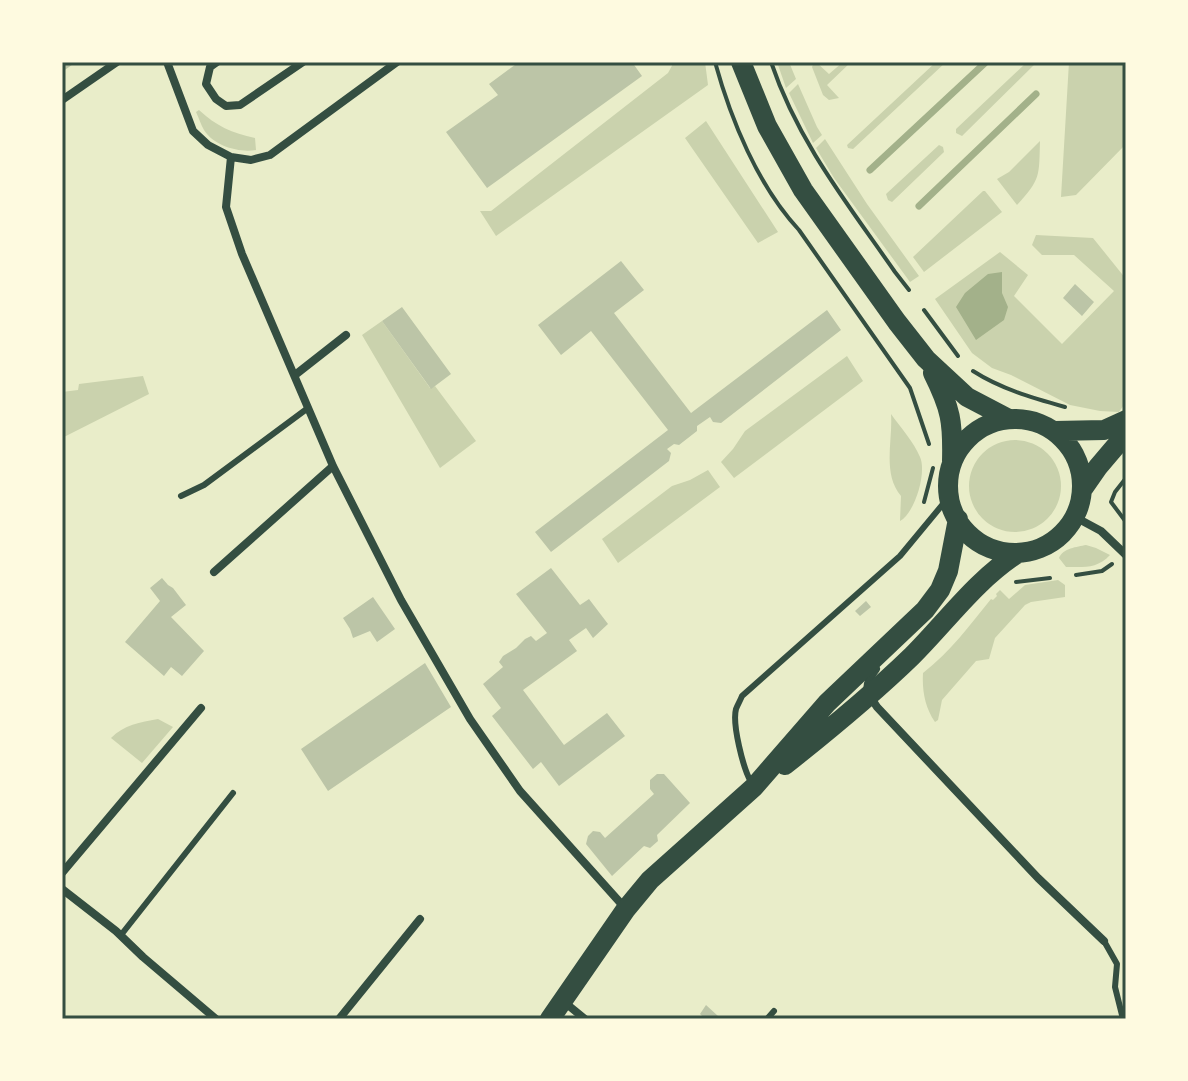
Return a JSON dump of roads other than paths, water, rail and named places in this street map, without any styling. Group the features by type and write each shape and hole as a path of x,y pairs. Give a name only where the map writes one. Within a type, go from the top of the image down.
{"main road":[{"path":"741,62 767,126 803,190 926,359 944,394 951,412 953,432 943,464 948,479 948,498 966,531 990,548 1004,552 1032,551 1050,544 1064,532 1080,504 1082,473 1076,457 1055,431 1041,424 1009,419 992,423 976,432 943,464"},
{"path":"926,359 967,397 1009,419"},
{"path":"1055,431 1104,430 1126,420"},
{"path":"1082,490 1126,434"},
{"path":"550,1019 626,909 650,880 754,787 827,703 917,619 940,590 948,571 958,519"},
{"path":"754,787 830,729 910,657 998,566 1018,553"}],"street":[{"path":"62,100 117,62"},
{"path":"167,62 193,131 208,145 231,157 251,160 270,155 397,62"},
{"path":"217,62 210,67 206,84 216,99 226,106 240,105 303,62"},
{"path":"380,62 387,70"},
{"path":"231,157 226,207 242,254 333,466 401,600 470,719 520,791 626,909"},
{"path":"295,375 346,335"},
{"path":"214,572 333,466"},
{"path":"1075,517 1101,531 1126,555"},
{"path":"917,619 873,672 866,688 868,695 1038,878 1104,941"},
{"path":"62,873 201,708"},
{"path":"62,889 121,935 216,1019"},
{"path":"339,1019 420,919"},
{"path":"562,1001 585,1019"}],"lane":[{"path":"181,496 204,485 308,408"},
{"path":"754,787 743,765 736,721 735,711 742,696 900,556 948,498"},
{"path":"121,935 233,793"},
{"path":"1104,941 1117,964 1115,987 1123,1019"},
{"path":"767,1019 774,1011"}],"waterway":[{"path":"870,170 986,62"},
{"path":"919,206 1036,94"}]}
